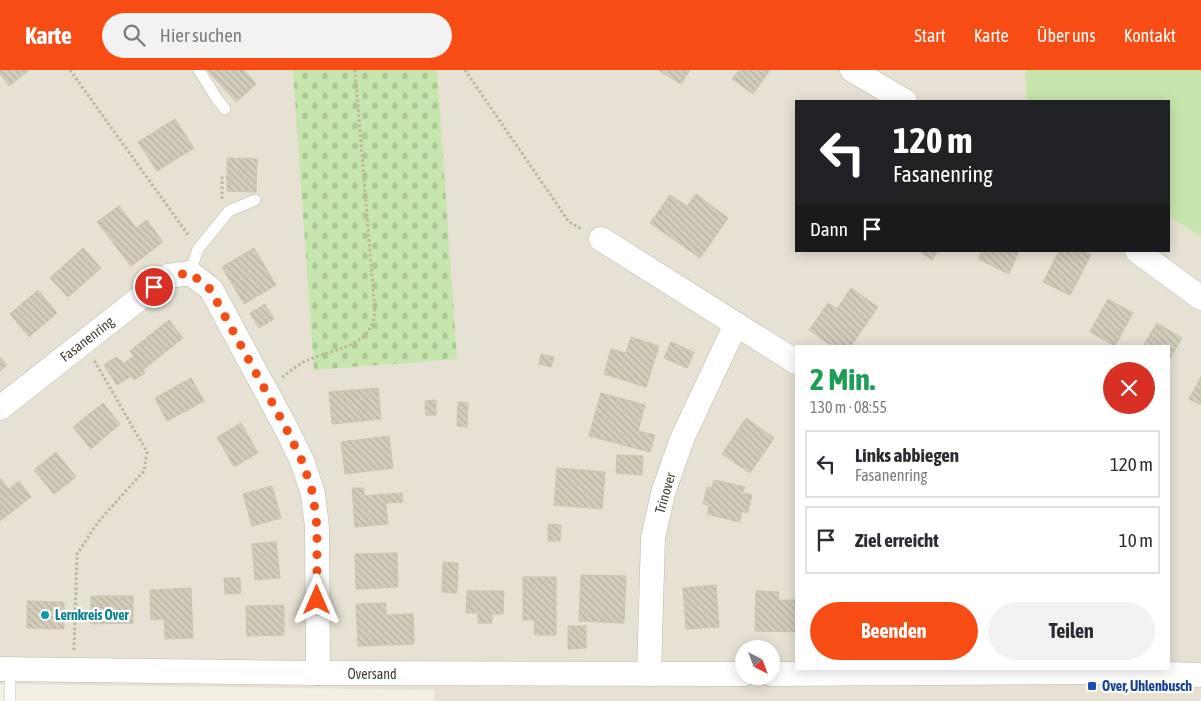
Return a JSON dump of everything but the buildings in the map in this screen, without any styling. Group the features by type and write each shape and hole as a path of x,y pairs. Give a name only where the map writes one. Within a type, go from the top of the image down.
{"street":[{"path":"852,70 903,100"},
{"path":"601,239 795,361"},
{"path":"1138,252 1201,298"},
{"path":"190,273 210,289 286,428 303,463 313,494 317,527 318,674"},
{"name":"Fasanenring","path":"0,408 168,276 190,273"},
{"name":"Trinover","path":"649,674 653,538 663,493 682,439 736,324"},
{"name":"Oversand","path":"5,669 318,674 735,674"},
{"path":"780,674 1032,671 1201,675"}],"lane":[{"path":"199,70 216,99 225,109"},
{"path":"190,273 198,249 228,211 255,200"},
{"path":"5,669 10,701"}],"path":[{"path":"70,70 198,249"},
{"path":"264,389 306,360 358,341 367,334 374,322 376,312 355,70"},
{"path":"465,70 569,222 601,239"},
{"path":"74,670 77,554 98,522 144,471 147,452 83,342"}],"shaded area":[{"path":"0,70 1025,70 1027,100 795,100 795,252 1170,252 1170,217 1201,237 1201,701 435,701 434,690 0,684"}],"green space":[{"path":"293,70 437,70 457,359 314,370"},
{"path":"1025,70 1201,70 1201,237 1170,217 1170,100 1027,100"}],"place":[{"name":"Lernkreis Over","path":"45,615"},
{"name":"Over, Uhlenbusch","path":"1092,686"}],"route":[{"path":"154,287 168,276 190,273 210,289 286,428 303,463 313,494 317,527 317,600"}]}
